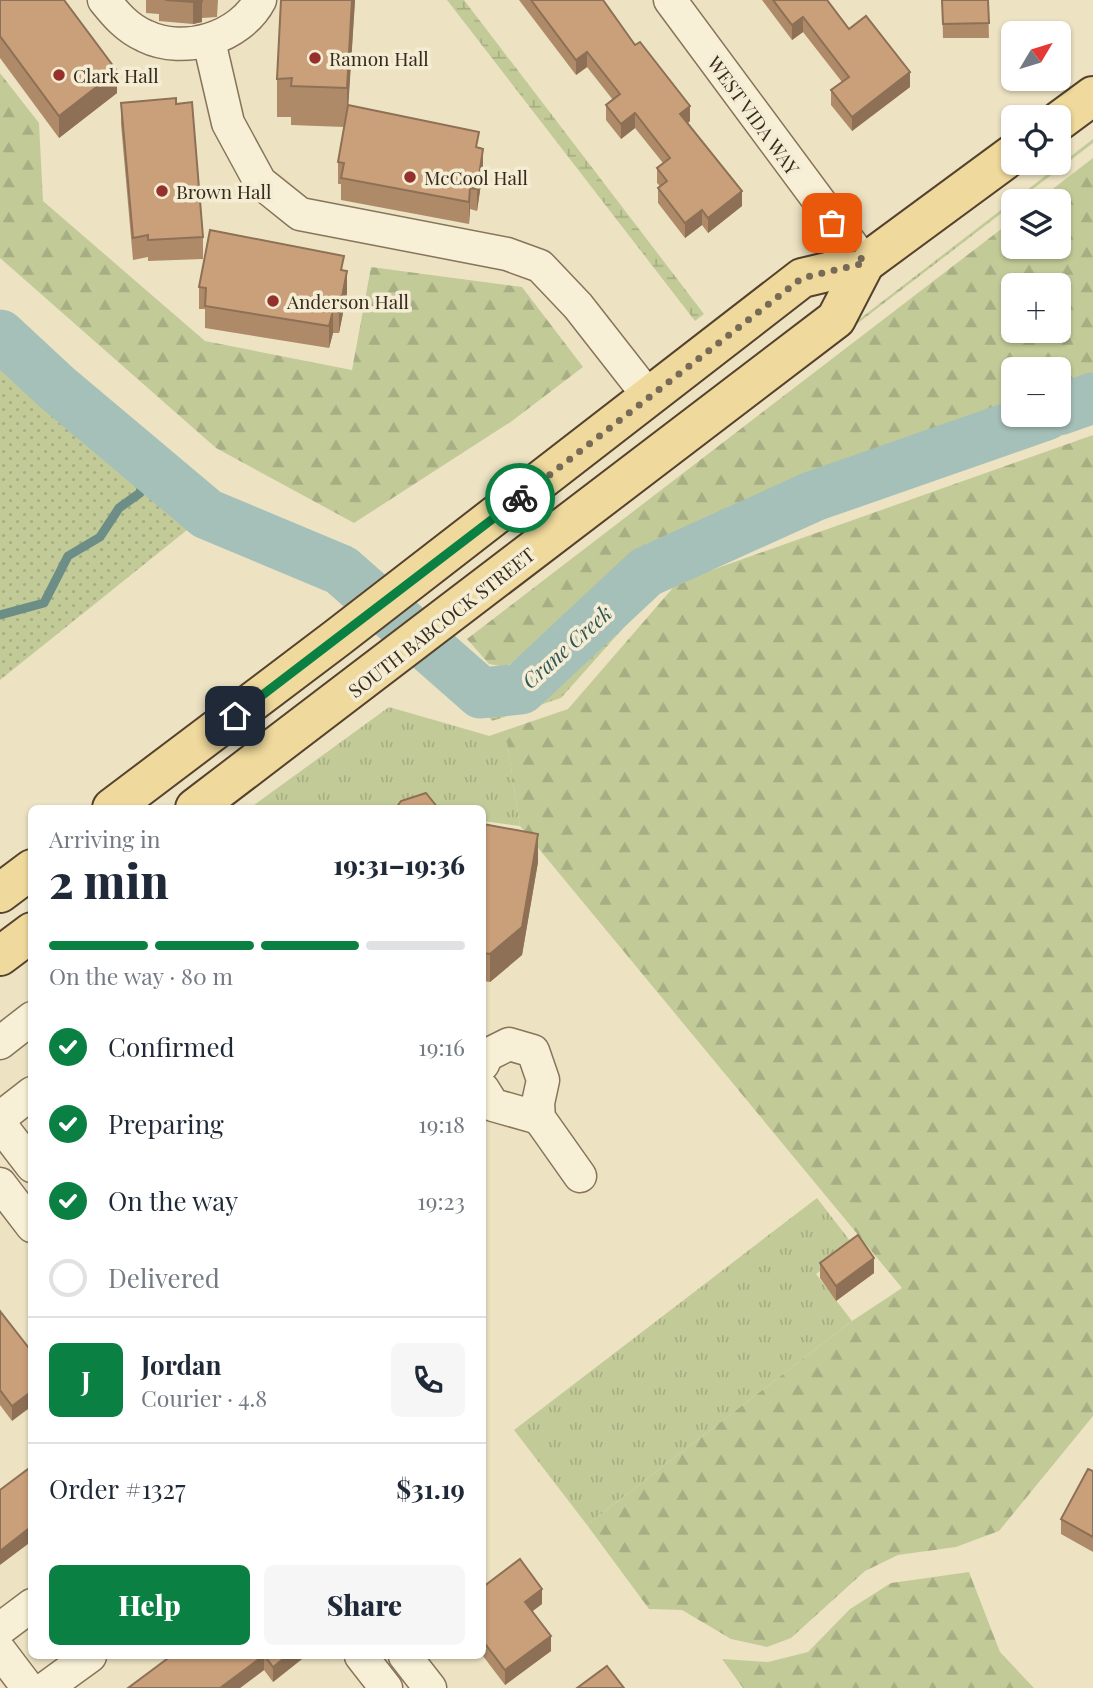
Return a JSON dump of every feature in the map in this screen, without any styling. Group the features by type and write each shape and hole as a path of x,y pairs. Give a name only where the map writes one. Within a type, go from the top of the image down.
{"main road":[{"path":"1071,112 1093,96"},
{"name":"SOUTH BABCOCK STREET","path":"115,805 433,565 802,278 865,263 1001,163"},
{"name":"SOUTH BABCOCK STREET","path":"199,805 836,319 865,263"},
{"path":"0,892 28,872"},
{"path":"0,956 28,935"}],"street":[{"path":"104,0 119,19 146,37 177,45 209,41 235,28 260,0"},
{"name":"WEST VIDA WAY","path":"670,0 865,263"},
{"path":"209,41 228,123 260,182 300,214 507,254 540,266 578,306 650,398"},
{"path":"0,1043 28,1021"},
{"path":"486,1057 509,1044 533,1051 543,1080 538,1103 539,1118 580,1176"},
{"path":"486,1094 493,1105 539,1118"},
{"path":"0,1118 28,1096"},
{"path":"0,1124 28,1161"},
{"path":"0,1184 28,1221"},
{"path":"0,1629 28,1608"},
{"path":"46,1688 86,1659"},
{"path":"363,1659 386,1688"},
{"path":"407,1659 430,1688"}],"green space":[{"path":"447,0 464,0 704,314 695,321"},
{"path":"0,73 39,123 43,201 205,341 352,370 371,267 522,287 583,367 512,421 354,523 216,448 0,258"},
{"path":"1093,139 1093,143 1071,160 1071,156"},
{"path":"1093,158 1093,382 1071,390 1071,357 1001,357 1001,414 831,472 666,552 645,556 506,667 489,664 467,639 1001,229 1001,259 1071,259 1071,189 1053,189"},
{"path":"1046,175 1051,175 1033,189 1028,189"},
{"path":"1001,210 1001,214 459,629 454,636 454,645 481,675 510,679 649,568 671,564 835,485 1003,427 1071,427 1071,403 1093,396 1093,421 675,570 561,698 492,721 433,648"},
{"path":"0,335 56,387 207,514 0,680"},
{"path":"1093,435 1093,1416 999,1531 956,1547 898,1555 865,1571 791,1638 767,1647 731,1639 682,1610 649,1609 587,1525 852,1321 902,1288 520,826 507,742 489,736 568,709 678,582"},
{"path":"389,707 507,741 520,826 486,821 486,805 254,805"},
{"path":"817,1198 854,1246 816,1274 852,1321 587,1525 514,1430"},
{"path":"969,1572 1000,1652 1034,1688 743,1688 722,1659 768,1662 808,1652 850,1609 891,1583"}],"building":[{"name":"Clark Hall","path":"0,0 64,0 117,71 59,116 0,36"},
{"path":"165,0 202,0 202,1 193,2"},
{"name":"Ramon Hall","path":"281,0 352,0 347,88 291,86 292,78 277,79"},
{"path":"531,0 603,0 635,45 640,42 690,106 680,114 742,191 708,218 702,210 685,223 658,188 667,181 657,168 670,158 635,113 621,124 606,105 620,94 587,52 576,60"},
{"path":"773,0 827,0 849,29 866,16 910,72 852,117 831,90 849,77 803,17 792,25"},
{"path":"942,0 988,0 989,23 943,24"},
{"name":"Brown Hall","path":"176,98 176,104 192,102 203,237 148,240 148,235 133,238 121,103"},
{"name":"McCool Hall","path":"348,105 479,132 476,147 483,149 477,189 470,188 469,202 341,178 344,163 338,162"},
{"name":"Anderson Hall","path":"210,230 344,256 341,270 347,271 339,312 333,311 329,326 205,306 206,288 199,287"},
{"path":"426,793 436,805 398,805 401,801"},
{"path":"486,825 538,834 522,927 490,954 486,953"},
{"path":"858,1235 874,1258 836,1286 820,1263"},
{"path":"0,1311 28,1347 28,1394 12,1406 0,1390"},
{"path":"28,1469 28,1529 0,1551 0,1490"},
{"path":"1088,1469 1093,1471 1093,1537 1061,1519"},
{"path":"520,1559 542,1589 525,1602 551,1636 505,1670 486,1645 486,1585"},
{"path":"167,1659 259,1659 220,1688 128,1688"},
{"path":"267,1659 283,1659 273,1667"},
{"path":"607,1666 624,1688 577,1688"}],"waterway":[{"name":"Crane Creek","path":"0,335 56,387 207,514 341,570 481,693 521,689 646,572 814,496 1012,427"},
{"name":"Crane Creek","path":"1071,406 1093,398"},
{"path":"0,615 44,603 68,556 100,537 119,508 140,493 146,463"}],"way so far":[{"path":"520,498 802,278 865,263 832,223"}],"place":[{"name":"Ramon Hall","path":"315,58"},
{"name":"Clark Hall","path":"59,75"},
{"name":"McCool Hall","path":"410,177"},
{"name":"Brown Hall","path":"162,191"},
{"name":"Anderson Hall","path":"273,301"}],"route":[{"path":"235,716 520,498"}]}
